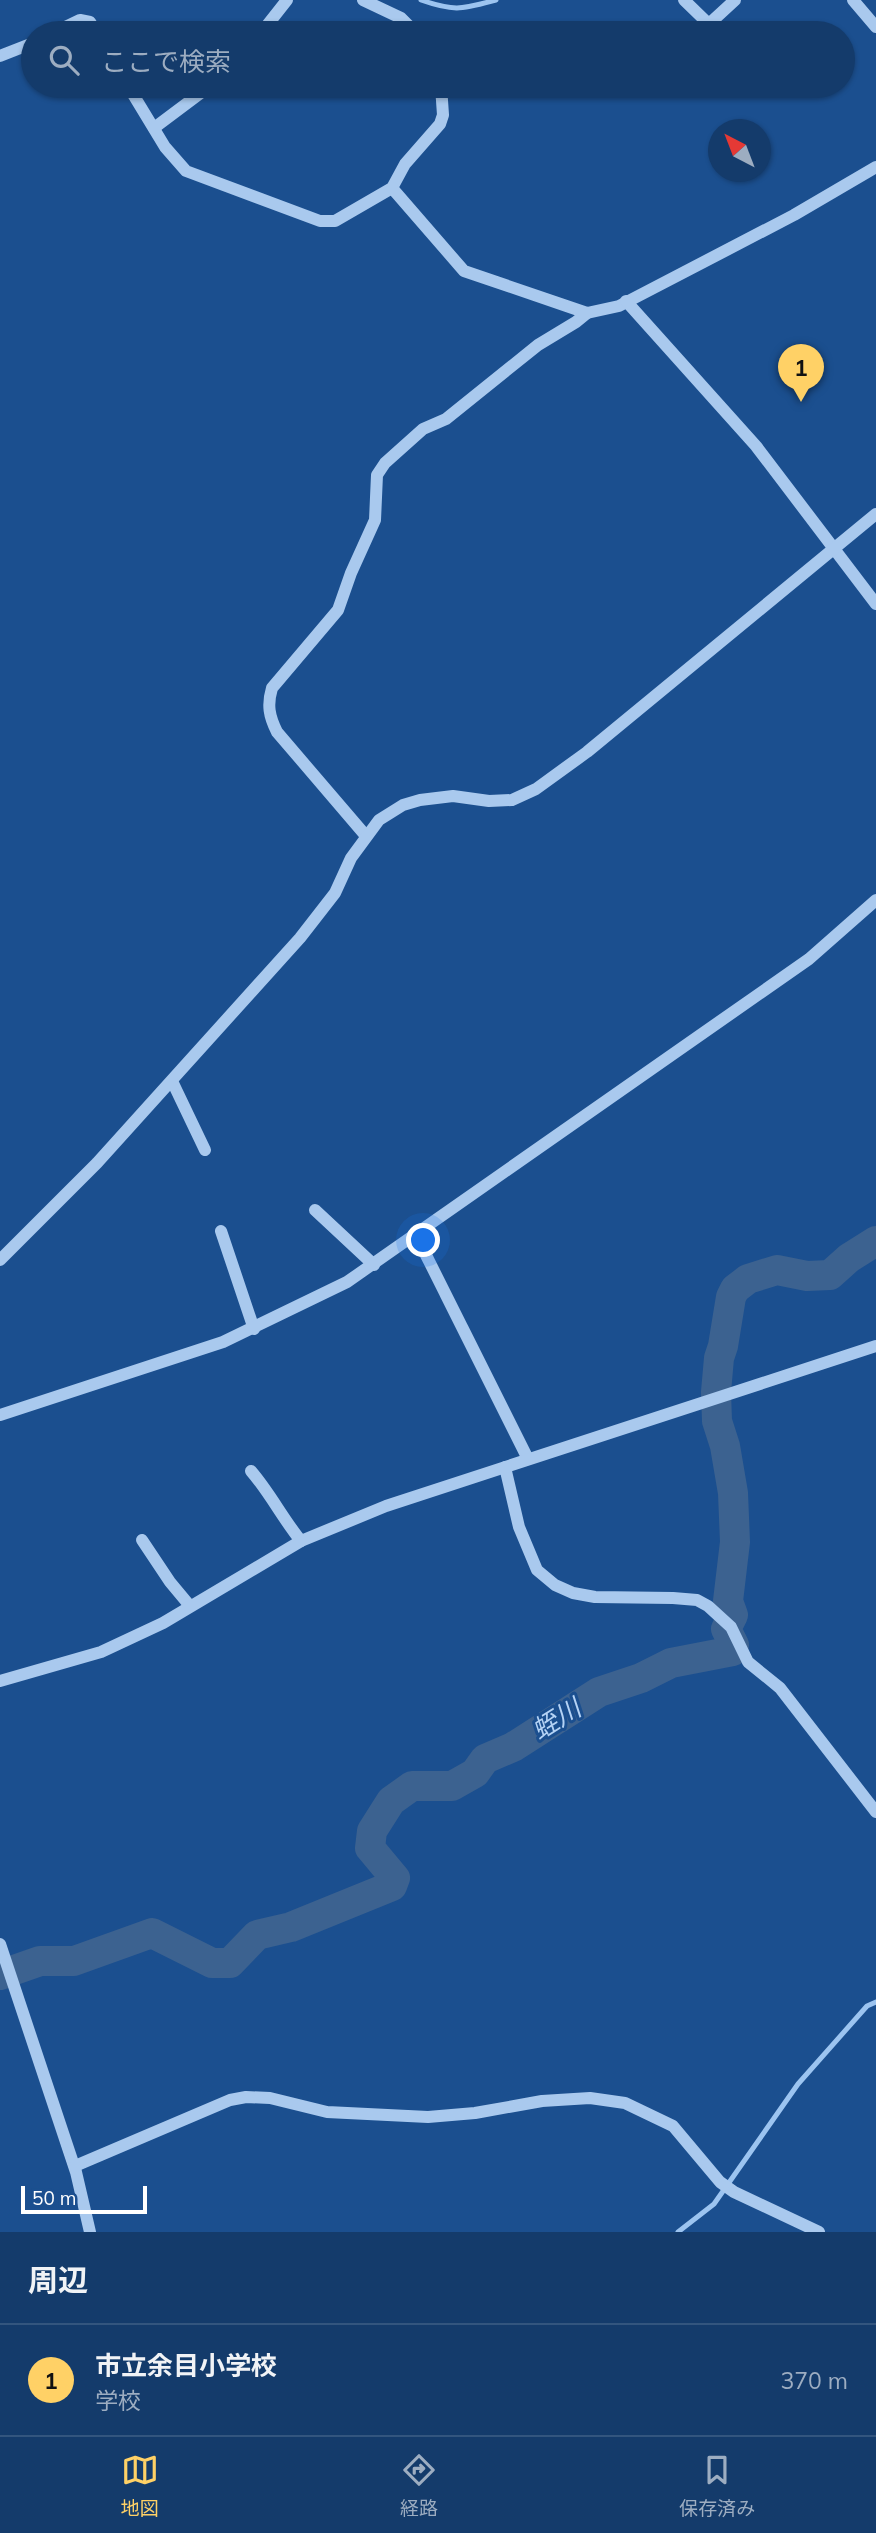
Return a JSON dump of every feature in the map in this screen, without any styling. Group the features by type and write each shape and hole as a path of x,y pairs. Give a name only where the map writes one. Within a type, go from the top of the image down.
{"street":[{"path":"269,21 287,0"},
{"path":"363,0 404,21"},
{"path":"684,0 706,21"},
{"path":"720,21 735,0"},
{"path":"853,0 876,27"},
{"path":"0,56 21,48"},
{"path":"135,98 175,161 186,171 320,221 335,221 392,188 405,164 440,124 443,115 442,98"},
{"path":"153,128 194,98"},
{"path":"366,836 277,732 270,719 268,703 272,688 338,610 375,520 377,475 384,463 423,429 446,419 538,345 587,313 619,306 793,215 876,167"},
{"path":"392,188 464,271 587,313"},
{"path":"626,301 756,446 876,604"},
{"path":"0,1260 97,1163 300,938 335,893 351,859 379,820 403,805 421,800 453,796 489,801 512,800 536,789 587,752 876,514"},
{"path":"0,1415 223,1342 347,1283 809,960 876,901"},
{"path":"172,1081 205,1150"},
{"path":"315,1210 374,1265"},
{"path":"221,1231 254,1329"},
{"path":"416,1235 528,1459"},
{"path":"0,1681 101,1651 163,1623 301,1541 386,1506 876,1346"},
{"path":"505,1467 519,1527 537,1570 555,1586 573,1593 595,1597 698,1600 728,1624 748,1662 780,1688 876,1812"},
{"path":"251,1471 301,1541"},
{"path":"142,1540 190,1606"},
{"path":"0,1944 75,2166 90,2232"},
{"path":"75,2166 221,2104 246,2097 270,2098 327,2112 428,2116 475,2113 541,2101 590,2098 625,2103 673,2126 720,2182 734,2192 819,2232"}],"waterway":[{"path":"421,0 458,8 496,0"},
{"name":"蛭川","path":"0,1975 40,1961 74,1961 152,1933 212,1963 230,1963 257,1935 291,1927 392,1886 395,1878 370,1848 372,1831 391,1801 412,1786 452,1786 475,1773 485,1759 513,1747 599,1692 641,1678 671,1663 733,1651 734,1645 726,1629 733,1615 728,1601 735,1542 733,1493 725,1446 717,1421 716,1392 719,1358 731,1297 735,1289 748,1279 777,1270 807,1276 830,1275 849,1258 876,1241"},
{"path":"678,2232 714,2204 798,2084 867,2006 876,2002"}],"place":[{"name":"市立余目小学校","path":"801,402"}]}
